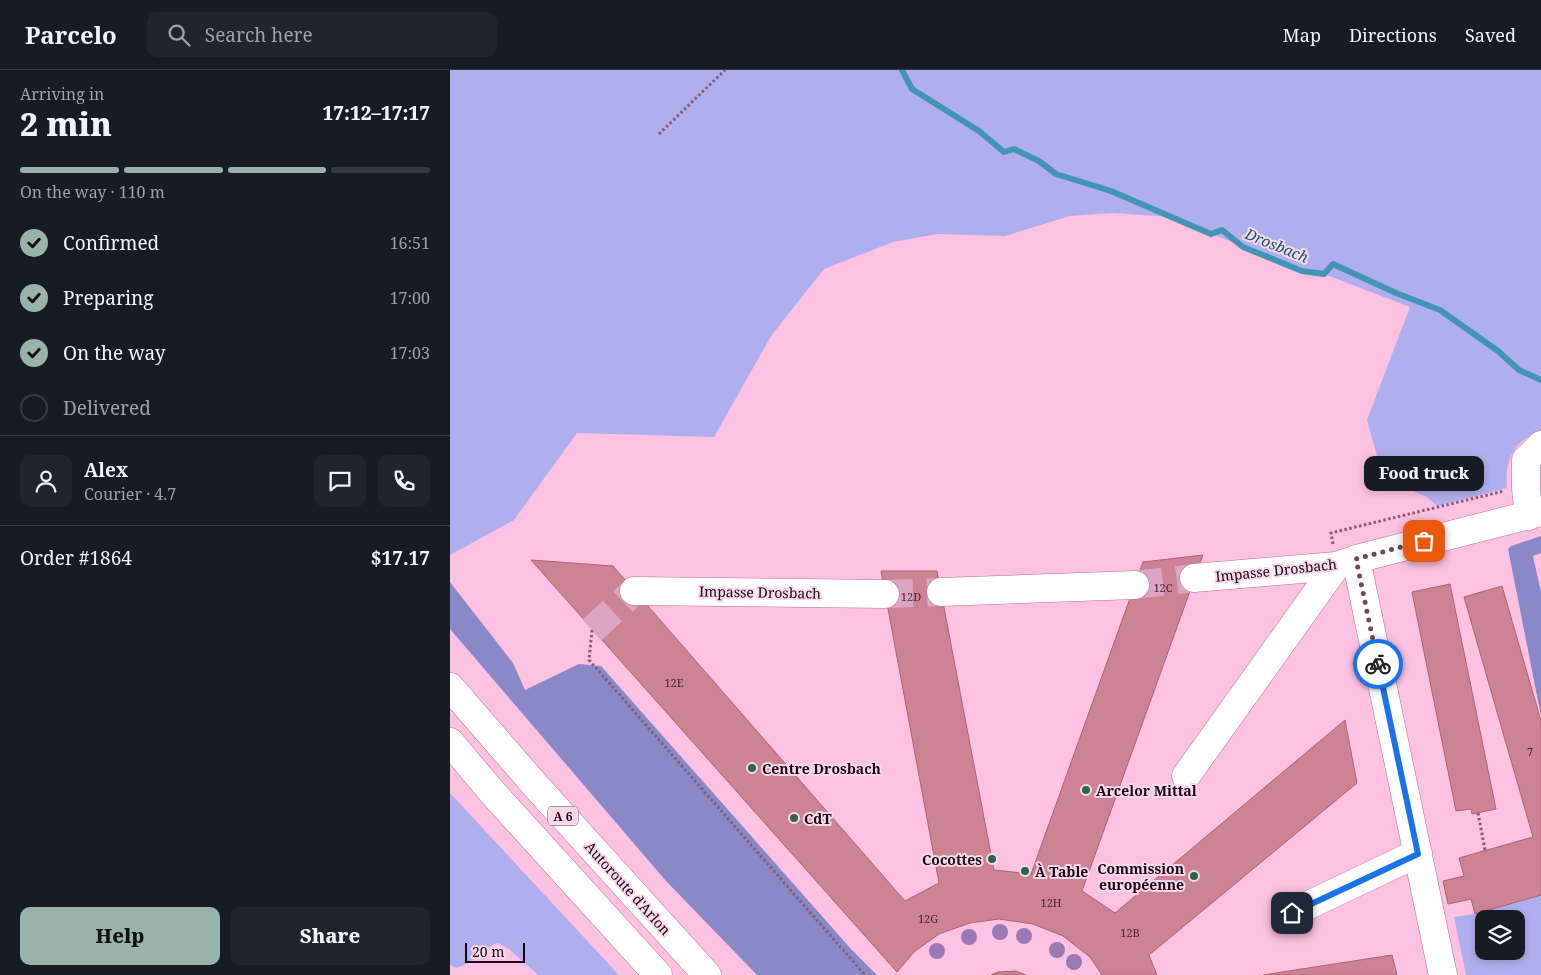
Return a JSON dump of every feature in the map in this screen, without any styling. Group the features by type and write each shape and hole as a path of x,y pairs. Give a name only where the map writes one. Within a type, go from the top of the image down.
{"main road":[{"path":"1535,514 1526,489 1526,460 1541,445"},
{"name":"Impasse Drosbach","path":"1194,578 1346,563 1441,536 1535,514"},
{"path":"1186,776 1346,563"},
{"path":"1346,563 1418,854 1443,975"},
{"path":"941,592 1135,585"},
{"name":"Impasse Drosbach","path":"634,591 885,594"},
{"name":"Autoroute d'Arlon","path":"450,687 535,786 707,975"},
{"name":"A 6","path":"450,742 492,792 658,975"},
{"path":"1292,913 1418,854"}],"path":[{"path":"659,134 725,70"},
{"path":"1388,520 1510,490"},
{"path":"592,630 589,660 865,975"},
{"path":"1478,813 1485,850"}],"shaded area":[{"path":"450,70 1541,70 1541,431 1524,439 1513,452 1507,469 1507,488 1437,506 1427,497 1383,478 1367,420 1410,307 1324,274 1302,271 1171,217 1113,213 1070,216 1005,236 937,234 893,242 824,269 771,336 714,437 577,433 514,520 450,555"},
{"path":"1541,536 1541,553 1533,556 1541,592 1541,716 1508,549 1511,546"},
{"path":"450,582 513,663 525,690 579,664 601,666 851,949 877,975 757,975 666,881 450,629"},
{"path":"450,793 619,975 538,975 509,949 498,943 487,948 473,960 462,966 456,968 450,965"},
{"path":"1541,895 1541,975 1466,975 1454,917 1475,914 1475,960 1525,960 1525,910 1489,910"}],"building":[{"name":"Centre Drosbach","path":"1203,555 1082,891 1115,913 1345,720 1357,783 1149,955 1157,975 1102,975 1090,957 1063,936 1033,924 999,919 970,923 939,934 914,952 897,972 531,560 613,566 905,901 939,883 881,571 937,571 994,870 1031,874 1143,562"},
{"path":"1450,584 1496,809 1472,814 1471,809 1456,811 1412,592"},
{"path":"1502,586 1541,721 1541,895 1489,910 1475,910 1475,914 1471,899 1448,904 1443,881 1464,876 1459,858 1533,837 1464,597"},
{"path":"1392,955 1397,975 1263,975"},
{"path":"1016,971 1026,975 991,975 998,972"}],"waterway":[{"name":"Drosbach","path":"902,70 912,89 979,131 1004,152 1014,149 1039,161 1056,174 1111,191 1211,234 1222,230 1243,247 1302,271 1324,274 1333,264 1396,293 1440,310 1498,351 1519,370 1541,380"}],"tunnel":[{"path":"1135,585 1194,578"},
{"path":"592,630 634,591"},
{"path":"885,594 941,592"}],"way so far":[{"path":"1378,664 1356,559 1424,541"}],"place":[{"name":"Food truck","path":"1424,541"},
{"name":"Centre Drosbach","path":"752,768"},
{"name":"Arcelor Mittal","path":"1086,790"},
{"name":"CdT","path":"794,818"},
{"name":"Cocottes","path":"992,859"},
{"name":"À Table","path":"1025,871"},
{"name":"Commission européenne","path":"1194,876"}],"route":[{"path":"1292,913 1418,854 1378,664"}]}
